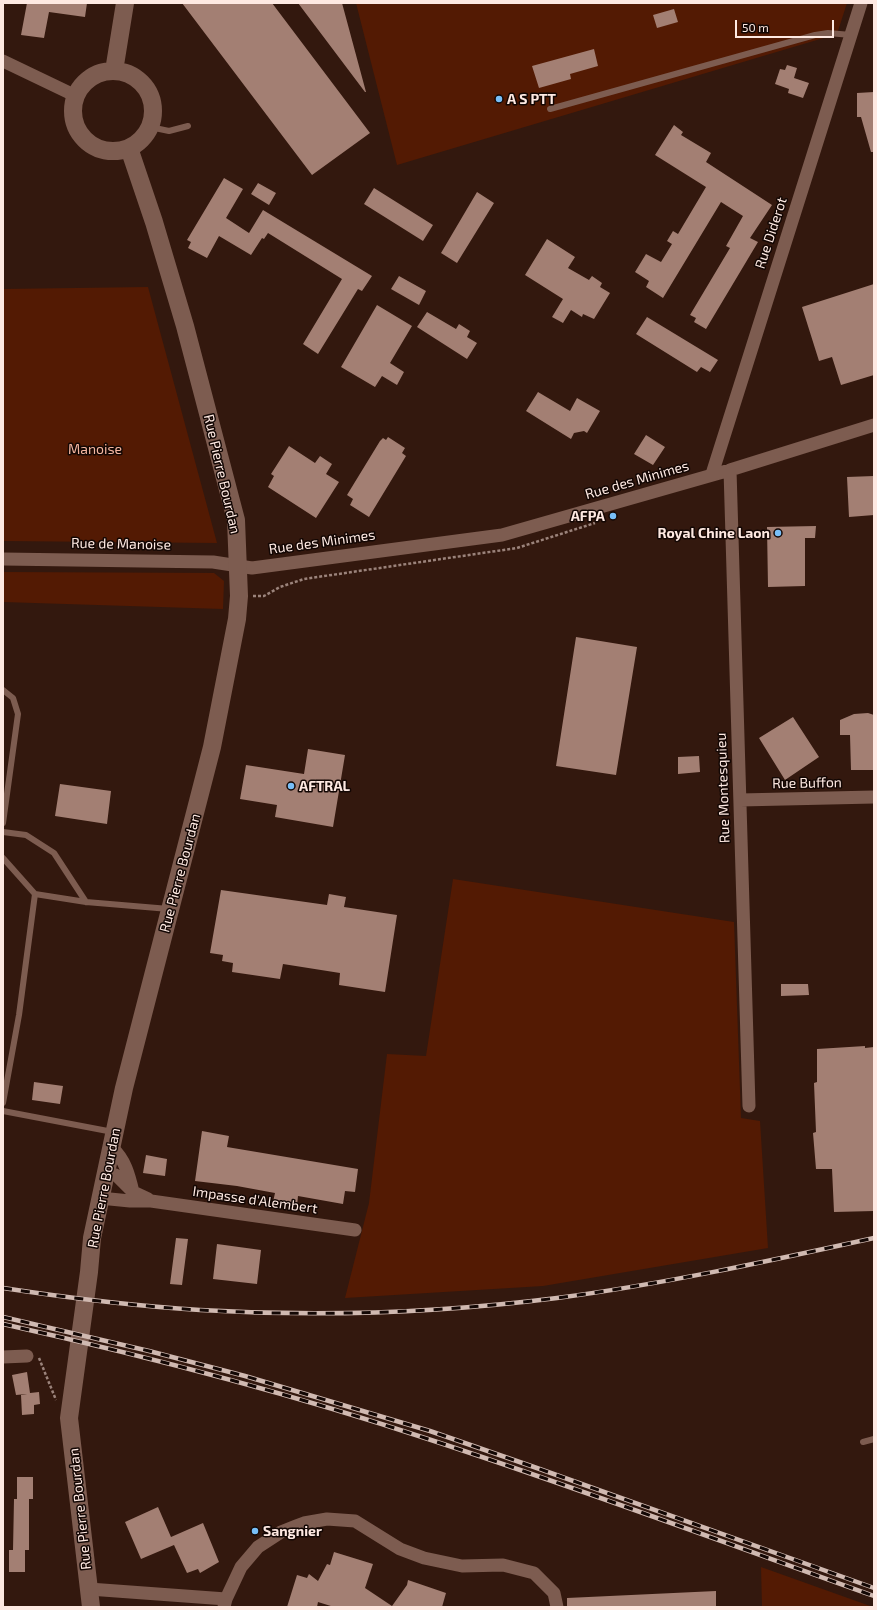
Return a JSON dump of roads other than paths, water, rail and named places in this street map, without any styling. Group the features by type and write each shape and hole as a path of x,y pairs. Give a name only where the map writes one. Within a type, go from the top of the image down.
{"street":[{"path":"114,71 125,3"},
{"name":"Rue Diderot","path":"712,474 861,3"},
{"path":"3,61 76,96"},
{"path":"114,71 131,75 140,81 146,88 151,98 153,118 150,127 142,139 129,148 118,151 106,151 95,147 85,140 78,130 74,119 73,107 80,88 94,76 102,72 114,71"},
{"name":"Rue Pierre Bourdan","path":"91,1607 69,1418 89,1272 92,1238 124,1088 212,747 237,620 239,596 236,520 189,341 154,222 129,148"},
{"name":"Rue des Minimes","path":"238,566 252,568 502,535 730,470 874,425"},
{"name":"Rue Montesquieu","path":"730,470 749,1106"},
{"name":"Rue de Manoise","path":"3,559 213,562 238,566"},
{"name":"Rue Buffon","path":"740,800 874,797"},
{"path":"113,1140 130,1178 133,1192"},
{"name":"Impasse d'Alembert","path":"106,1173 116,1175 133,1192 151,1201"},
{"name":"Impasse d'Alembert","path":"100,1198 130,1201 151,1201 355,1230"},
{"path":"3,1356 27,1356"},
{"path":"89,1589 225,1603 241,1567 258,1547 281,1532 304,1523 327,1519 355,1521 400,1549 424,1558 462,1566 503,1565 534,1573 554,1593 557,1607"}],"lane":[{"path":"550,109 815,35 828,33 851,35"},
{"path":"150,127 169,131 188,126"},
{"path":"3,690 13,698 18,714 6,784 3,823"},
{"path":"3,832 26,835 54,853 86,902"},
{"path":"3,858 35,894 86,902 170,909"},
{"path":"3,1103 19,1015 35,894"},
{"path":"3,1111 113,1140"},
{"path":"863,1442 874,1439"}],"railway":[{"path":"3,1288 102,1301 200,1310 289,1313 424,1310 513,1303 637,1286 874,1238"},
{"path":"3,1317 149,1351 245,1376 430,1431 874,1588"},
{"path":"3,1324 164,1362 376,1422 596,1496 874,1596"}],"place":[{"name":"A S PTT","path":"499,99"},
{"name":"AFPA","path":"613,516"},
{"name":"Royal Chine Laon","path":"778,533"},
{"name":"AFTRAL","path":"291,786"},
{"name":"Sangnier","path":"255,1531"}],"park label":[{"name":"Manoise","path":"95,449"}]}
